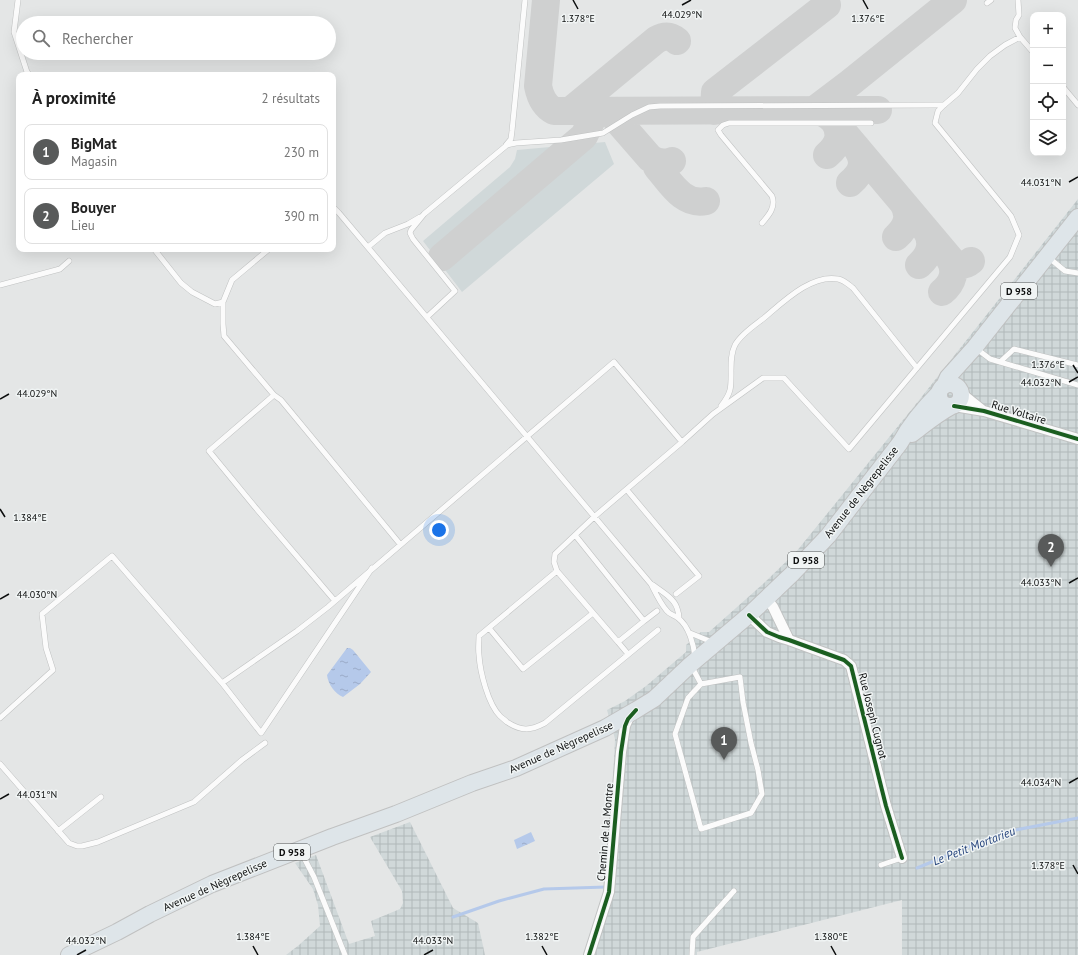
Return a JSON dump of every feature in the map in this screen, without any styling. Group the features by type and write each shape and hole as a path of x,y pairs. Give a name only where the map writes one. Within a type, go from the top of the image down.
{"main road":[{"name":"Avenue de Nègrepelisse","path":"69,955 212,884 332,837 396,814 472,783 516,768 605,728 654,699 689,666 749,616 828,536 900,443 909,427 920,413 950,390 948,377 975,347 1078,217"},
{"path":"950,390 940,400 945,405 953,406"},
{"name":"Avenue de Nègrepelisse","path":"900,443 929,420 942,411 953,406"},
{"name":"Avenue de Nègrepelisse","path":"472,783 606,720 632,705 689,666"},
{"name":"Avenue de Nègrepelisse","path":"85,955 117,932"}],"street":[{"name":"Rue Voltaire","path":"950,390 967,398 984,411"},
{"name":"Rue Voltaire","path":"953,406 984,411 1078,439"},
{"path":"767,599 774,607 789,640"},
{"name":"Rue Joseph Cugnot","path":"749,616 767,632 844,660 851,666 886,806 902,858"},
{"name":"Chemin de la Montre","path":"589,955 609,892 621,752 625,726 628,719 636,710"},
{"name":"Chemin de la Montre","path":"605,728 616,733 621,752"}],"lane":[{"path":"16,38 14,32 18,0"},
{"path":"368,248 386,233 408,224 424,214 508,144 511,138 525,0"},
{"path":"1018,0 1019,15 1016,20 1016,28 1020,37 1030,49"},
{"path":"628,654 557,571 554,562 555,554 594,517 713,414 763,378 784,378 849,449 1010,257 1019,235 1011,216 935,123 938,112 944,104 958,93 977,69 990,56 1005,45 1020,37"},
{"path":"23,60 27,72"},
{"path":"1066,91 1078,105"},
{"path":"502,148 516,143 561,140 603,133 632,114 648,108 660,106 944,104"},
{"path":"762,224 774,206 772,196 721,135 718,130 720,127 729,123 871,123"},
{"path":"336,210 651,584 660,602 669,613 679,618"},
{"path":"424,214 410,233 413,239 455,291 427,317"},
{"path":"156,252 181,283 192,292 215,304 223,302"},
{"path":"265,252 232,280 223,302 224,336 274,395 281,400 400,544"},
{"path":"1046,256 1065,271 1078,273"},
{"path":"0,286 60,269 69,262"},
{"path":"713,414 727,398 730,391 732,358 736,344 744,335 795,292 812,283 827,279 839,279 854,288 917,368"},
{"path":"975,347 990,359 1078,385"},
{"path":"1000,362 1014,349 1078,365"},
{"path":"222,683 297,631 335,601 614,362 682,442"},
{"path":"274,395 209,450 255,507 335,601"},
{"path":"627,490 699,576 676,594"},
{"path":"575,535 644,621"},
{"path":"0,718 53,670 46,648 42,614 112,556 222,683 261,733 372,568"},
{"path":"557,571 479,636 479,655 484,683 492,706 500,716 516,727 526,729 536,728 545,724 658,630"},
{"path":"651,584 668,596 677,607 679,618 690,634 695,652 689,666 701,684"},
{"path":"618,642 657,610"},
{"path":"489,628 523,669 593,614"},
{"path":"690,634 708,641 717,642"},
{"path":"740,677 742,702 762,794 751,813 701,829 676,734 688,698 701,684 740,677"},
{"path":"0,764 69,843 82,846 98,842 194,802 242,760 265,743"},
{"path":"58,831 101,797"},
{"path":"300,850 314,877 345,955"},
{"path":"881,865 902,858"},
{"path":"692,955 692,937 734,891"}],"shaded area":[{"path":"605,142 614,164 462,292 423,241 510,167 515,159 517,150"},
{"path":"1078,199 1078,955 902,955 902,900 697,952 697,955 584,955 603,900 611,819 615,739 607,710 625,701 646,686 686,652 686,645 701,632 709,632 796,552 916,404"},
{"path":"410,822 453,908 478,923 485,955 286,955 320,926 318,905 313,889 295,863 316,855 349,944 375,936 371,921 400,909 403,903 402,891 370,837"}],"water":[{"path":"347,648 353,650 371,672 360,684 343,697 337,694 332,688 327,675"},
{"path":"531,832 535,841 517,849 514,840"}],"waterway":[{"name":"Le Petit Mortarieu","path":"917,868 1005,832 1078,818"},
{"name":"Le Petit Mortarieu","path":"453,917 499,901 544,889 606,887"}],"taxiway":[{"path":"546,0 538,86 543,100 554,111 878,110"},
{"path":"813,111 953,0"},
{"path":"714,111 715,92 827,5"},
{"path":"570,111 656,40 666,37 677,41"},
{"path":"442,257 584,136 596,111"},
{"path":"609,111 650,158 661,162 672,161"},
{"path":"813,111 824,113 834,121 952,261 962,265 971,261"},
{"path":"827,155 837,143 838,139 838,130 834,121"},
{"path":"850,183 858,175 862,166 861,157 856,147"},
{"path":"657,167 678,192 690,200 698,202 706,201"},
{"path":"896,237 903,229 907,221 907,212 903,203"},
{"path":"919,265 926,257 930,249 930,240 926,230"},
{"path":"942,292 949,285 953,276 953,268 949,258"}],"cycle path":[{"path":"954,406 984,411 1078,439"},
{"path":"749,615 767,632 844,660 851,666 886,806 902,858"},
{"path":"589,955 609,892 621,752 625,726 628,719 636,710"}],"place":[{"name":"Bouyer","path":"1051,567"},
{"name":"BigMat","path":"724,760"}]}
